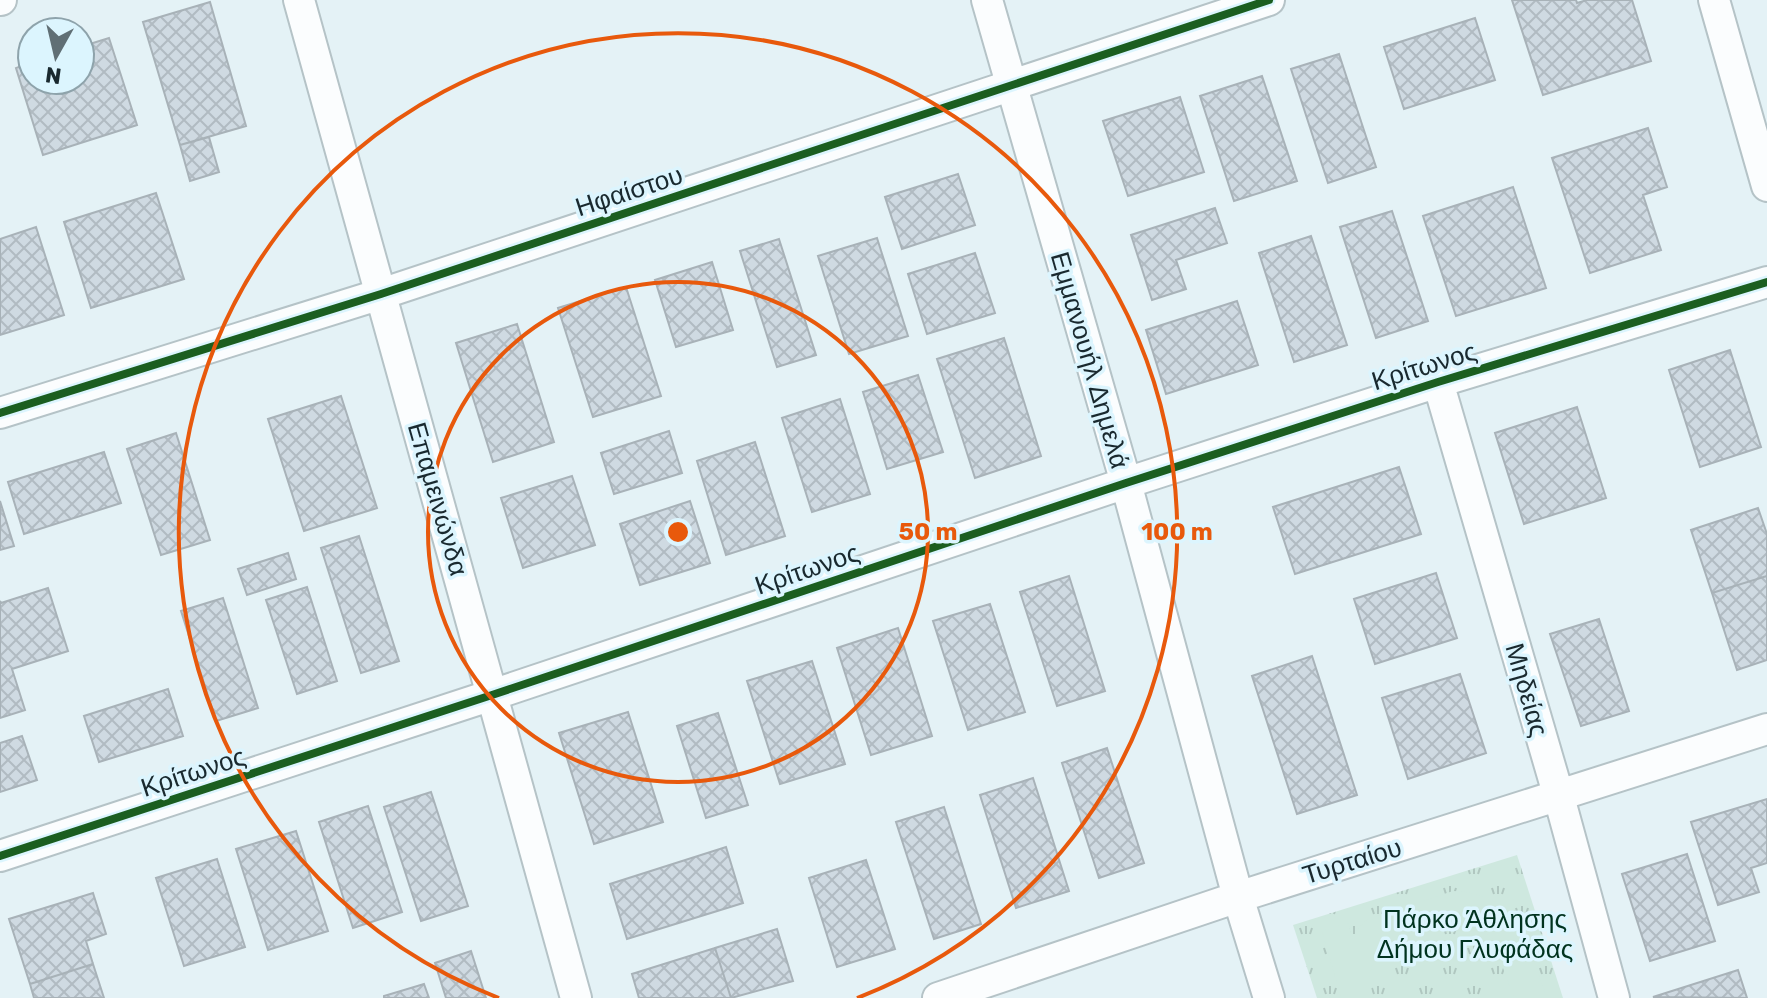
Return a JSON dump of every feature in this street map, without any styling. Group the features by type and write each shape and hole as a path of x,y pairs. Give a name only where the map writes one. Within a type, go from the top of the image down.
{"street":[{"name":"Επαμεινώνδα","path":"299,0 576,998"},
{"name":"Εμμανουήλ Δημελά","path":"987,0 1126,483 1238,897 1269,998"},
{"name":"Ηφαίστου","path":"0,413 381,294 1269,0"},
{"path":"1714,0 1767,186"},
{"name":"Κρίτωνος","path":"0,856 1126,483 1438,382 1767,282"},
{"name":"Μηδείας","path":"1438,382 1614,998"},
{"name":"Τυρταίου","path":"938,998 1238,897 1767,729"}],"green space":[{"name":"Πάρκο Άθλησης Δήμου Γλυφάδας","path":"1517,855 1563,998 1317,998 1293,925"},
{"path":"1453,891 1493,900 1516,919 1547,998 1514,998 1492,938 1476,925 1461,923 1392,943 1374,961 1369,975 1373,998 1341,998 1322,931 1348,923 1353,939 1368,919"}],"building":[{"path":"1512,0 1576,0 1577,3 1587,0 1632,0 1651,61 1543,95"},
{"path":"210,2 246,126 180,145 143,22"},
{"path":"1475,18 1495,80 1404,109 1384,47"},
{"path":"109,38 137,125 43,155 25,96 96,96 96,42"},
{"path":"1339,54 1376,167 1328,183 1291,69"},
{"path":"1262,76 1297,181 1234,201 1200,96"},
{"path":"1180,97 1204,172 1128,196 1103,121"},
{"path":"1648,128 1667,187 1643,195 1661,250 1590,273 1552,158"},
{"path":"209,137 219,172 190,181 180,145"},
{"path":"958,174 975,225 902,249 885,197"},
{"path":"1513,187 1546,288 1456,316 1423,216"},
{"path":"156,193 184,279 91,308 64,222"},
{"path":"1215,208 1227,243 1176,260 1186,289 1152,300 1131,235"},
{"path":"1392,211 1428,321 1376,338 1340,227"},
{"path":"36,227 64,315 0,335 0,239"},
{"path":"1311,236 1347,345 1294,362 1259,253"},
{"path":"877,238 908,336 849,354 818,256"},
{"path":"779,239 816,355 777,367 740,251"},
{"path":"975,253 995,313 927,334 908,274"},
{"path":"712,262 733,330 676,347 655,280"},
{"path":"626,287 661,396 593,417 558,308"},
{"path":"1237,301 1258,365 1166,394 1146,330"},
{"path":"517,324 554,442 493,462 456,343"},
{"path":"1004,338 1041,456 975,478 937,359"},
{"path":"1730,350 1761,447 1700,467 1669,370"},
{"path":"918,375 943,452 887,469 863,392"},
{"path":"341,396 377,508 304,531 268,419"},
{"path":"840,399 870,494 812,512 782,418"},
{"path":"1577,407 1606,498 1524,524 1495,433"},
{"path":"669,431 682,473 614,494 601,453"},
{"path":"176,433 210,540 161,555 127,449"},
{"path":"755,442 785,536 726,555 697,461"},
{"path":"104,452 121,503 24,534 8,482"},
{"path":"1399,467 1421,534 1295,574 1273,507"},
{"path":"572,476 595,545 523,568 501,498"},
{"path":"0,501 14,546 0,550"},
{"path":"690,501 710,563 640,585 620,524"},
{"path":"1758,508 1767,534 1767,576 1712,593 1691,530"},
{"path":"359,536 399,661 361,673 321,548"},
{"path":"288,553 296,579 247,595 238,569"},
{"path":"1436,573 1457,638 1375,664 1354,599"},
{"path":"1069,576 1105,691 1057,706 1020,592"},
{"path":"1767,576 1767,660 1737,670 1712,593"},
{"path":"307,587 337,681 297,694 266,600"},
{"path":"48,588 68,651 12,669 25,710 0,718 0,601"},
{"path":"223,598 258,708 216,721 181,611"},
{"path":"990,604 1025,712 968,730 933,621"},
{"path":"1599,619 1629,711 1581,726 1550,634"},
{"path":"898,628 932,736 871,755 837,648"},
{"path":"1312,656 1357,795 1297,814 1252,676"},
{"path":"812,661 845,764 780,784 747,681"},
{"path":"1460,674 1486,753 1408,779 1382,698"},
{"path":"168,689 183,736 99,762 84,716"},
{"path":"628,712 663,822 594,844 559,733"},
{"path":"718,713 748,805 706,818 677,726"},
{"path":"22,736 37,780 0,792 0,743"},
{"path":"1107,748 1144,863 1099,878 1062,763"},
{"path":"1033,778 1069,891 1016,908 980,795"},
{"path":"431,792 468,906 421,921 384,807"},
{"path":"1767,799 1767,863 1751,868 1759,892 1718,905 1691,822"},
{"path":"368,806 402,912 353,928 319,822"},
{"path":"944,807 981,924 934,939 896,822"},
{"path":"296,831 328,931 268,950 236,849"},
{"path":"726,847 743,903 627,939 610,884"},
{"path":"1687,854 1715,941 1650,961 1622,874"},
{"path":"217,859 245,947 184,966 156,878"},
{"path":"866,860 895,949 837,967 809,878"},
{"path":"93,893 106,934 86,941 93,964 30,984 9,919"},
{"path":"777,929 793,981 731,998 715,948"},
{"path":"715,948 731,998 639,998 632,974"},
{"path":"471,951 486,998 446,998 435,963"},
{"path":"93,964 104,998 34,998 30,984"},
{"path":"1738,970 1747,998 1653,997"},
{"path":"424,984 429,998 384,998 384,996"}],"cycle path":[{"path":"0,413 381,294 1269,0"},
{"path":"0,856 1126,483 1438,382 1767,282"}]}
